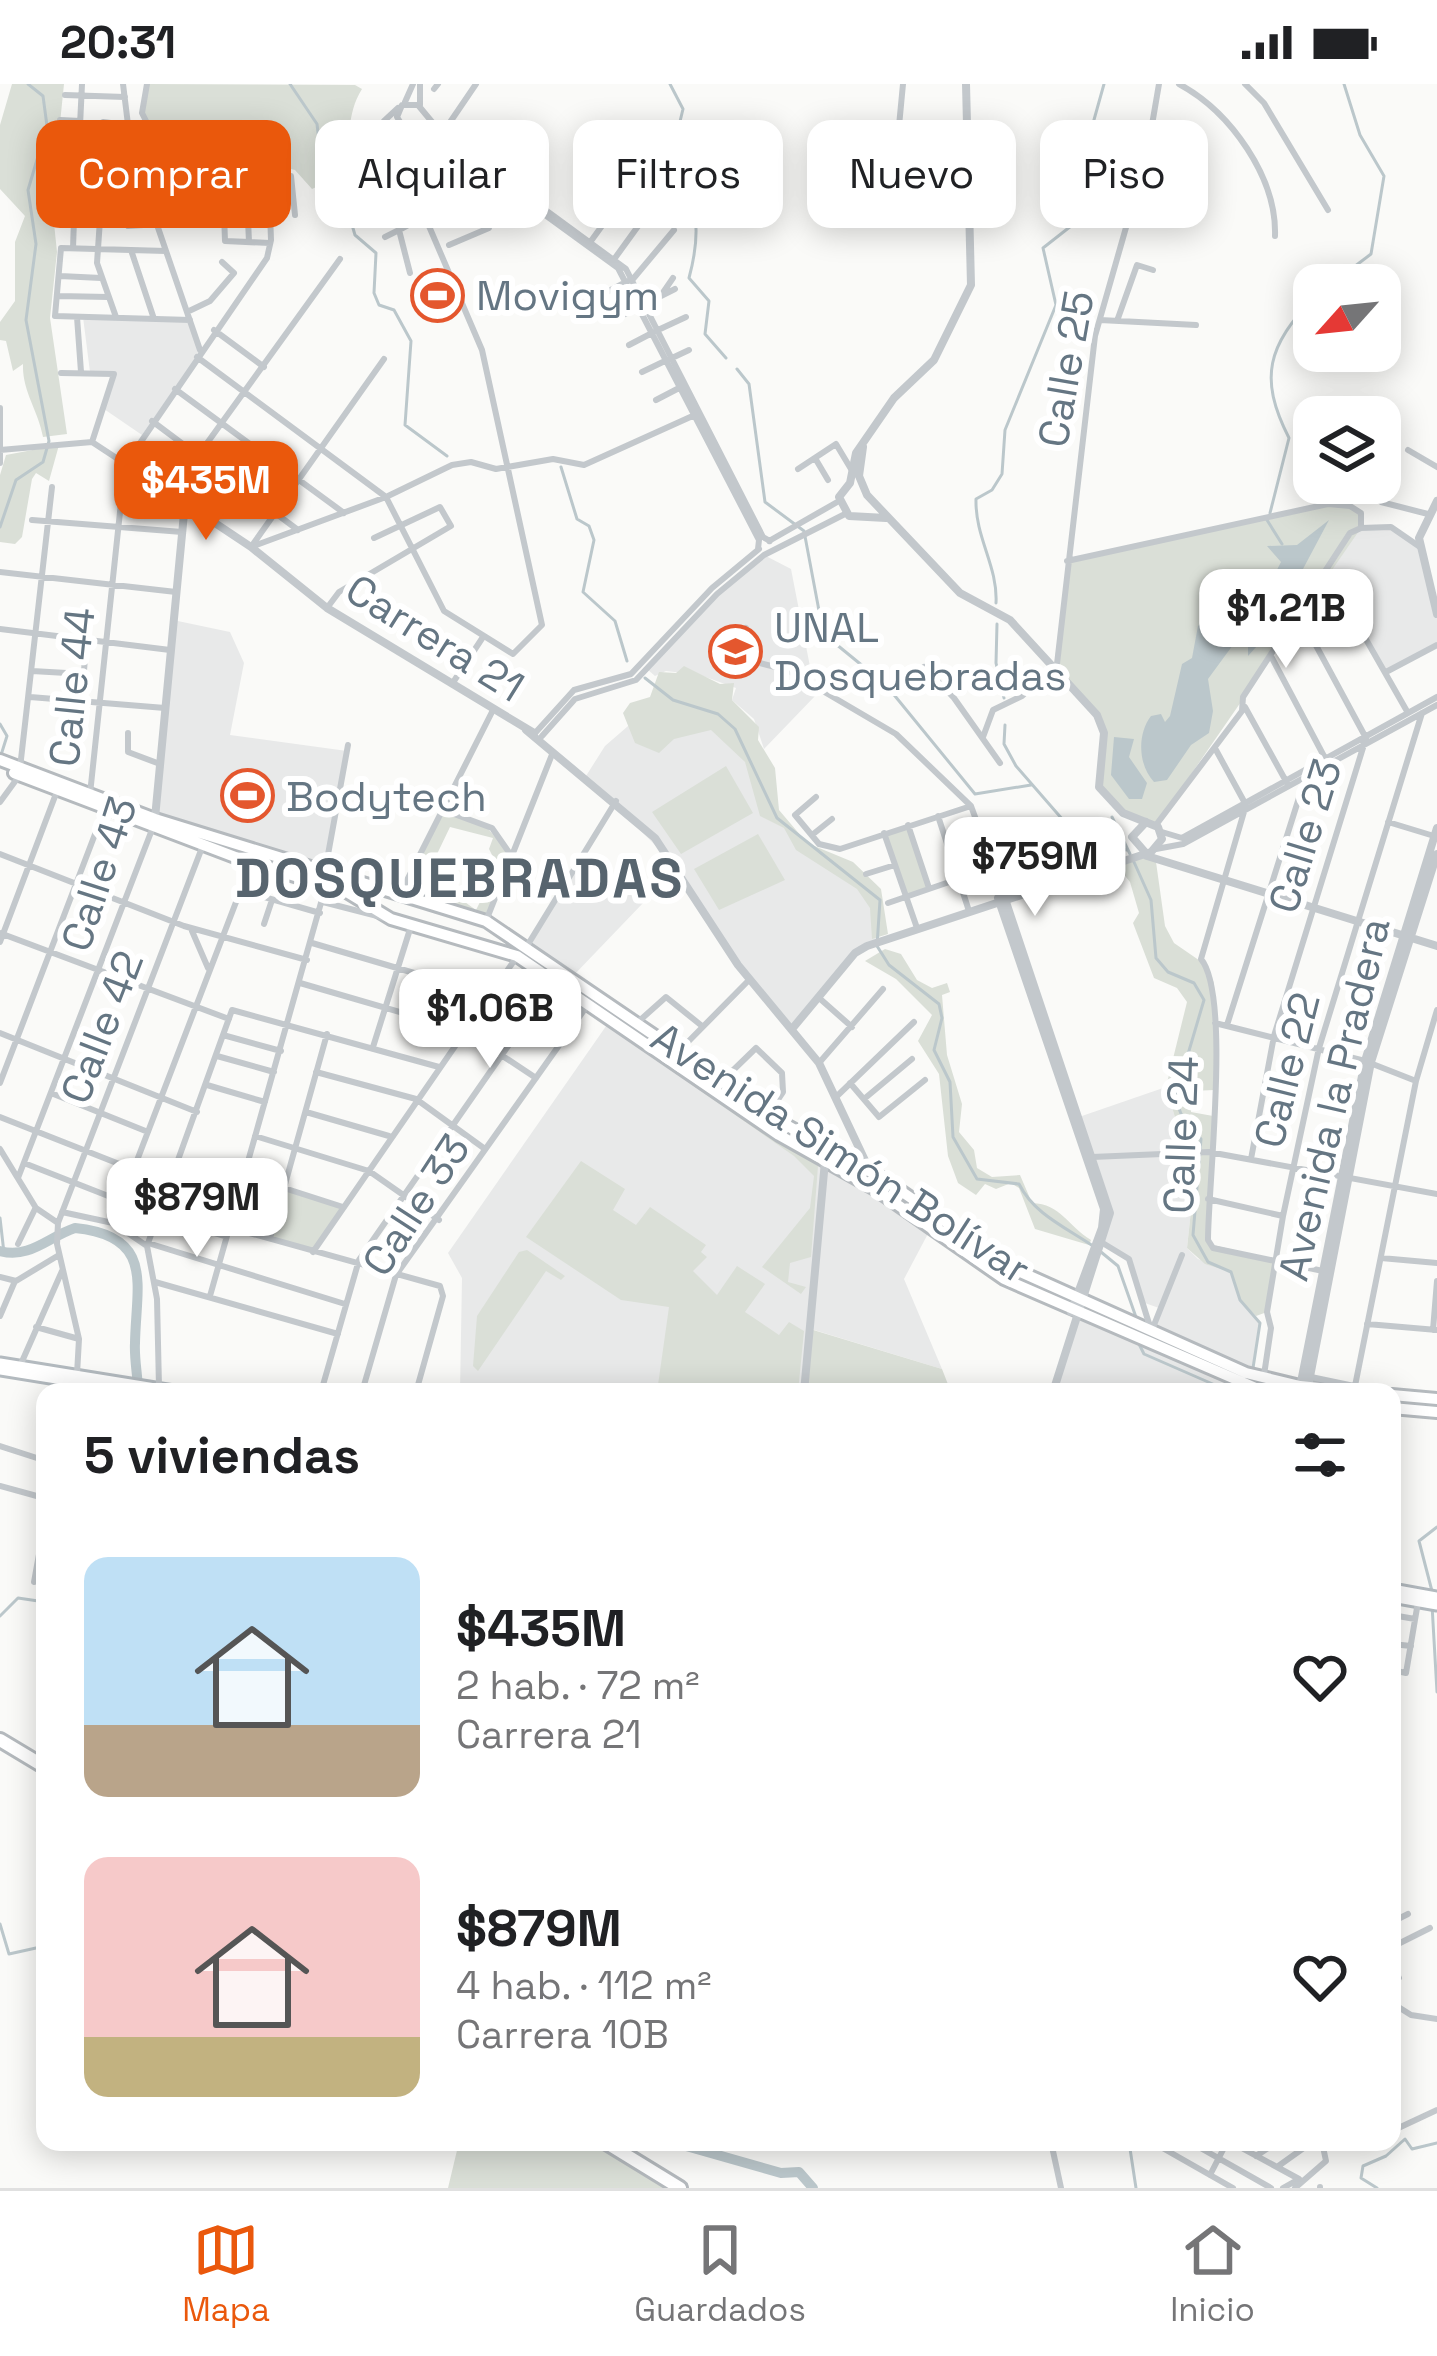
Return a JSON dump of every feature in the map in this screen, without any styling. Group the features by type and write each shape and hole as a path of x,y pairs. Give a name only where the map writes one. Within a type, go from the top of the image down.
{"highway":[{"path":"1,1740 36,1761"},
{"path":"620,2151 680,2188"}],"main road":[{"name":"Avenida Simón Bolívar","path":"9,767 90,794 250,863 401,892 486,921 769,1113 869,1171 1076,1309"},
{"path":"9,767 57,790 154,823"},
{"name":"Avenida Simón Bolívar","path":"154,823 325,878 391,919 517,956 825,1161 875,1189 1004,1279 1254,1382"},
{"path":"0,1366 115,1383"},
{"path":"0,1366 105,1383"},
{"path":"1401,1396 1437,1399"},
{"path":"1401,1409 1433,1412"}],"street":[{"path":"80,120 82,84"},
{"path":"124,84 125,120"},
{"path":"146,120 142,113 147,84"},
{"path":"385,120 417,84"},
{"path":"417,84 421,110 417,120"},
{"path":"452,120 476,84"},
{"path":"900,120 903,84"},
{"path":"966,84 968,120"},
{"name":"Calle 25","path":"1054,668 1100,320 1147,154 1160,84"},
{"path":"1179,84 1231,124 1276,205 1275,236"},
{"path":"1245,84 1264,103 1328,210"},
{"path":"65,95 125,97"},
{"path":"402,105 421,110 430,120"},
{"path":"400,120 402,105"},
{"path":"291,176 295,214"},
{"path":"549,211 615,258 630,280 763,537 770,541"},
{"path":"549,223 610,260 630,280"},
{"path":"73,248 74,228"},
{"path":"102,228 101,278 116,317"},
{"path":"160,228 198,354 386,497 444,611 513,654 542,629 520,512 479,357 482,350 428,228"},
{"path":"225,228 225,241 270,243 269,228"},
{"path":"249,228 249,242"},
{"path":"385,237 403,228"},
{"path":"448,245 490,228"},
{"path":"591,241 600,228"},
{"path":"615,258 637,228"},
{"path":"838,510 863,447 888,406 918,380 956,323 972,276 971,228"},
{"path":"399,230 410,273"},
{"path":"604,293 630,280 674,230"},
{"name":"Calle 44","path":"90,794 125,465 266,258 270,243"},
{"path":"166,251 61,248 55,316 188,316 210,301 234,273 222,262"},
{"path":"131,250 154,319"},
{"path":"171,493 340,259"},
{"path":"1117,321 1137,265 1153,270"},
{"path":"59,276 101,278"},
{"path":"660,297 673,278"},
{"path":"617,318 675,290"},
{"path":"56,296 108,297"},
{"path":"77,316 81,372"},
{"path":"629,345 686,316"},
{"path":"1100,320 1196,325"},
{"path":"214,329 264,368"},
{"path":"642,373 689,350"},
{"path":"251,547 384,359"},
{"path":"670,359 759,539 758,549"},
{"path":"1,450 92,442 114,374 61,373"},
{"path":"656,400 681,387"},
{"path":"175,389 344,513"},
{"path":"0,408 0,464"},
{"path":"251,547 386,497 452,464 506,465 553,459 584,465 698,414"},
{"path":"152,421 300,531"},
{"name":"Carrera 21","path":"92,442 251,547 326,608 537,737 616,801 677,867 749,980 819,1063 869,1171"},
{"path":"798,469 836,444 864,490 960,593 997,612 1054,668 1103,726 1096,779 1140,850 1437,946"},
{"path":"860,514 863,447"},
{"path":"1408,450 1437,467"},
{"path":"815,458 828,481"},
{"path":"0,802 25,730 52,487"},
{"path":"848,488 864,490"},
{"path":"1437,501 1420,528 1420,547 1437,614"},
{"name":"Calle 43","path":"18,1178 154,823 185,503"},
{"path":"1067,561 1328,504 1350,506 1362,517 1360,528"},
{"path":"1389,504 1427,514"},
{"path":"326,608 339,592 450,530 440,507 374,538"},
{"path":"667,640 781,539 838,510 892,521"},
{"path":"32,520 182,532"},
{"path":"1114,862 1130,839 1155,826 1216,750 1350,533 1390,527 1420,547"},
{"path":"537,737 553,715 589,692 632,683 667,640 758,549 781,539"},
{"path":"1327,571 1408,713"},
{"path":"0,572 176,592"},
{"name":"Calle 23","path":"1252,1159 1274,1036 1365,742 1298,614"},
{"path":"746,628 733,643 743,656 787,670 896,734 970,806 1110,1213 1055,1383"},
{"path":"0,629 35,637 170,650"},
{"path":"452,685 483,637"},
{"path":"82,700 86,642"},
{"path":"1386,672 1437,645"},
{"path":"1271,656 1326,760"},
{"path":"924,667 1000,763"},
{"path":"983,737 993,710 1022,696 1054,668"},
{"path":"32,671 84,674"},
{"path":"30,697 165,708"},
{"path":"1118,809 1174,840 1183,838 1305,779 1408,713 1437,701"},
{"path":"792,1029 867,946 969,911 1000,895 1183,844 1437,701"},
{"path":"1244,704 1286,783"},
{"path":"401,892 493,710"},
{"name":"Calle 22","path":"1254,1382 1319,1048 1422,713"},
{"path":"128,733 128,752 160,764"},
{"path":"210,1295 320,914 348,745"},
{"path":"1216,750 1246,808 1201,959 1214,983 1215,1023 1368,1061 1416,1081"},
{"path":"486,921 554,752"},
{"name":"Calle 24","path":"1227,1025 1305,779"},
{"path":"57,790 1,936 229,1019"},
{"path":"816,797 795,815 819,844 840,849 970,806"},
{"path":"313,1252 527,945 616,801"},
{"name":"Calle 44","path":"0,1083 105,808"},
{"path":"445,811 492,828 513,858"},
{"path":"938,817 969,911"},
{"path":"812,835 832,819"},
{"path":"1388,821 1436,832"},
{"path":"908,825 929,888"},
{"path":"1155,826 1156,852"},
{"name":"Avenida la Pradera","path":"1305,1383 1368,1061 1436,832"},
{"path":"884,833 917,928"},
{"name":"Calle 42","path":"77,1374 79,1340 57,1227 203,845"},
{"path":"0,854 184,926 307,961"},
{"name":"Avenida la Pradera","path":"1405,935 1437,854"},
{"path":"113,1223 250,863"},
{"path":"866,874 895,865"},
{"path":"888,903 958,879"},
{"path":"240,890 320,914"},
{"path":"264,924 272,900"},
{"path":"323,902 391,919"},
{"path":"184,926 203,948 206,979"},
{"path":"373,1047 411,926"},
{"path":"312,943 489,995"},
{"path":"324,1383 358,1264 554,980"},
{"path":"680,1051 749,980"},
{"path":"300,983 464,1031 536,1078"},
{"path":"819,1063 883,989"},
{"path":"818,996 852,1027"},
{"path":"638,1022 666,997 702,1026"},
{"name":"Calle 33","path":"365,1383 396,1275 589,1004"},
{"path":"154,1383 155,1282 147,1244 234,1009 440,1067"},
{"path":"1357,1383 1416,1081 1437,1010"},
{"path":"835,1098 914,1022"},
{"name":"Calle 24","path":"1215,1023 1206,1152 1208,1240 1213,1248 1276,1260"},
{"path":"0,1033 197,1112"},
{"path":"270,1239 327,1034"},
{"path":"224,1035 281,1051"},
{"path":"722,1081 756,1048 781,1069 783,1092 769,1113"},
{"path":"217,1056 274,1072"},
{"path":"864,1099 912,1059"},
{"path":"316,1072 416,1100 486,1149"},
{"path":"849,1083 879,1118 925,1080"},
{"path":"208,1084 265,1102"},
{"path":"51,1093 148,1132"},
{"path":"306,1112 391,1136"},
{"path":"0,1117 170,1184"},
{"path":"255,1136 369,1171 439,1220"},
{"path":"0,1149 36,1208 57,1227"},
{"path":"1089,1158 1206,1152 1437,1194"},
{"path":"805,1383 825,1161"},
{"path":"23,1163 121,1201"},
{"name":"Avenida la Pradera","path":"1305,1383 1344,1179"},
{"path":"284,1188 344,1207"},
{"path":"1208,1199 1283,1216"},
{"path":"18,1244 36,1208"},
{"path":"62,1212 113,1223 147,1244 346,1304"},
{"path":"156,1216 270,1239 443,1290 418,1383"},
{"path":"1099,1248 1129,1259 1146,1334"},
{"path":"0,1316 16,1280 59,1255"},
{"path":"1146,1334 1182,1255"},
{"path":"1381,1258 1437,1263"},
{"path":"1276,1260 1323,1271"},
{"path":"20,1366 64,1267"},
{"path":"0,1277 16,1280"},
{"path":"1367,1324 1435,1330 1437,1281"},
{"path":"155,1282 338,1334"},
{"path":"1142,1302 1160,1308"},
{"path":"36,1327 79,1340"},
{"path":"60,1383 61,1378"},
{"path":"1433,1412 1437,1425"},
{"path":"0,1446 36,1454"},
{"path":"0,1486 36,1496"},
{"path":"34,1582 36,1576"},
{"path":"1401,1672 1406,1673 1415,1619 1428,1600"},
{"path":"1401,1617 1415,1619"},
{"path":"1401,1645 1411,1646"},
{"path":"0,1753 1,1740"},
{"path":"1401,1918 1408,1914"},
{"path":"1401,1942 1430,1928"},
{"path":"1401,2009 1437,2019"},
{"path":"1401,2128 1437,2110"},
{"path":"1053,2151 1061,2188"},
{"path":"1168,2151 1233,2188"},
{"path":"1206,2151 1271,2188"},
{"path":"1210,2175 1225,2151"},
{"path":"1247,2151 1297,2184"},
{"path":"1256,2156 1264,2151"},
{"path":"1277,2167 1303,2151"},
{"path":"1283,2188 1322,2169 1318,2151"}],"shaded area":[{"path":"12,84 64,84 60,120 36,120 36,228 54,228 57,252 50,318 67,434 43,437 23,364 13,371 6,341 0,340 0,322 15,301 15,242 25,216 0,189 0,125"},
{"path":"147,84 355,85 362,89 351,120 315,120 312,189 291,169 291,120 144,120"},
{"path":"83,317 190,320 200,352 142,435 104,409 113,375 90,372"},
{"path":"59,445 49,481 36,473 32,479 22,537 15,544 0,542 0,475 6,455"},
{"path":"1328,504 1358,510 1361,528 1156,825 1128,816 1099,787 1103,726 1054,668 1067,561"},
{"path":"1329,520 1303,569 1285,580 1266,636 1248,656 1248,626 1281,562 1267,546 1297,545"},
{"path":"1391,527 1420,547 1437,614 1437,645 1386,672 1327,571 1354,530"},
{"name":"UNAL Dosquebradas","path":"764,555 791,569 813,682 809,688 816,695 764,749 754,719 732,700 736,688 700,675 666,671 655,676 647,669 717,594"},
{"path":"173,620 230,632 244,663 230,735 347,751 325,871 155,819"},
{"path":"1204,621 1213,631 1238,623 1241,634 1208,679 1213,711 1209,733 1191,745 1167,780 1154,782 1142,758 1143,732 1151,716 1161,714 1165,722 1170,716 1182,664 1192,658 1198,626"},
{"path":"684,666 720,684 734,683 732,700 759,727 758,740 775,768 779,810 807,843 853,862 881,889 888,934 872,939 870,908 857,889 796,850 784,828 760,816 745,762 711,730 674,739 659,753 635,743 623,713 630,703 650,697 659,672 676,673"},
{"path":"718,714 777,818 802,843 863,883 882,920 876,942 855,953 792,1029 749,980 677,867 586,776 605,746 635,720"},
{"path":"1114,737 1134,739 1129,757 1147,783 1142,799 1129,799 1111,775"},
{"path":"726,766 753,813 681,854 652,812"},
{"path":"445,811 484,824 513,858 486,921 401,892","holes":["450,827 493,838 489,849 497,865 482,869 480,887 486,890 476,910 427,875"]},
{"path":"908,825 929,888 906,896 884,833"},
{"path":"758,834 785,880 719,910 694,869"},
{"path":"1140,856 1156,862 1165,926 1174,943 1206,965 1214,983 1214,1090 1192,1091 1191,1112 1213,1116 1209,1244 1276,1260 1267,1312 1256,1316 1240,1300 1231,1272 1205,1264 1187,1248 1194,1182 1166,1087 1187,1002 1177,988 1154,978 1133,923 1139,913 1130,882 1114,862"},
{"path":"578,862 644,902 573,976 527,945"},
{"path":"885,949 901,954 917,980 932,988 947,983 950,992 942,995 947,1055 962,1104 959,1132 974,1150 977,1168 992,1177 1020,1175 1032,1203 1057,1211 1091,1240 1089,1245 1035,1229 1019,1188 1011,1183 996,1189 985,1184 976,1195 958,1183 948,1156 939,1074 918,1041 932,1015 896,979 865,961"},
{"path":"596,997 880,1181 877,1186 781,1132 593,1002"},
{"path":"611,1019 931,1228 904,1279 942,1369 811,1329 805,1383 460,1383 462,1278 448,1253"},
{"path":"652,1057 818,1166 811,1257 790,1263 788,1282 806,1287 801,1294 762,1267 810,1208 814,1176 794,1156"},
{"path":"1166,1087 1194,1182 1187,1248 1198,1259 1231,1272 1240,1300 1260,1323 1251,1374 1151,1332 1159,1308 1142,1302 1129,1260 1104,1244 1110,1220 1079,1117"},
{"path":"581,1161 625,1189 613,1210 636,1225 650,1207 706,1245 701,1252 707,1257 693,1271 717,1295 737,1266 765,1284 745,1312 779,1335 789,1322 804,1331 799,1383 658,1383 669,1307 621,1300 526,1237"},
{"path":"284,1188 343,1207 313,1252 270,1239"},
{"path":"527,1250 565,1276 561,1280 546,1271 478,1371 473,1366 477,1316 519,1252"},
{"path":"1077,1313 1237,1383 1056,1383"},
{"path":"810,1329 942,1369 947,1383 805,1383"},
{"path":"457,2151 610,2151 670,2188 448,2188"}],"waterway":[{"path":"0,527 16,480 43,462 49,441 26,320 36,244 28,190 47,126 43,96 28,84"},
{"path":"290,84 317,124 321,158 340,184 355,235 376,253 374,293 379,305 394,310 411,341 405,425 447,456"},
{"path":"670,84 683,109 671,159 695,216 689,278 709,301 705,334 726,358"},
{"path":"996,603 976,499 992,490 1002,474 1005,430 1056,305 1043,248 1094,208 1069,176 1090,134 1104,84"},
{"path":"1344,84 1360,135 1384,176 1371,254 1358,264"},
{"path":"1270,513 1289,438 1273,397 1273,363 1293,322"},
{"path":"737,369 749,384 765,502 804,531 820,616 831,640 886,685 975,794 1031,785"},
{"path":"561,467 577,519 589,526 594,540 583,592 615,621 627,661"},
{"path":"1267,520 1282,544"},
{"path":"997,624 996,663 1004,698"},
{"path":"645,678 673,700 718,714 735,729 777,818 880,900 877,946 889,965 939,1004 942,1018 934,1050 950,1082 953,1137 977,1179 1019,1184 1042,1212 1093,1246"},
{"path":"0,724 7,736 1,755"},
{"path":"1005,725 1004,744 1016,766 1063,820 1126,850"},
{"path":"1112,817 1130,854"},
{"path":"1134,862 1151,900 1156,958 1168,972 1194,983 1204,1000 1175,1098 1183,1119 1201,1139 1193,1235 1208,1262 1231,1272 1240,1300 1260,1323 1253,1368"},
{"path":"0,1218 4,1253"},
{"path":"0,1251 30,1250 75,1228 118,1241 129,1253 138,1283 137,1383"},
{"path":"1101,1252 1118,1266 1137,1320"},
{"path":"1138,1342 1144,1354 1210,1383"},
{"path":"1433,1595 1419,1541 1437,1527"},
{"path":"0,1616 18,1598 36,1601"},
{"path":"1432,1605 1437,1692"},
{"path":"0,1924 9,1954 36,1948"},
{"path":"1401,2143 1405,2139 1412,2149 1437,2143"},
{"path":"704,2151 781,2173 799,2172 813,2188"},
{"path":"1130,2151 1136,2188"},
{"path":"1377,2188 1361,2178 1363,2166 1392,2151"}],"place":[{"name":"Movigym","path":"437,295"},
{"name":"UNAL Dosquebradas","path":"735,651"},
{"name":"Bodytech","path":"247,796"}],"district":[{"name":"DOSQUEBRADAS","path":"460,878"}]}
